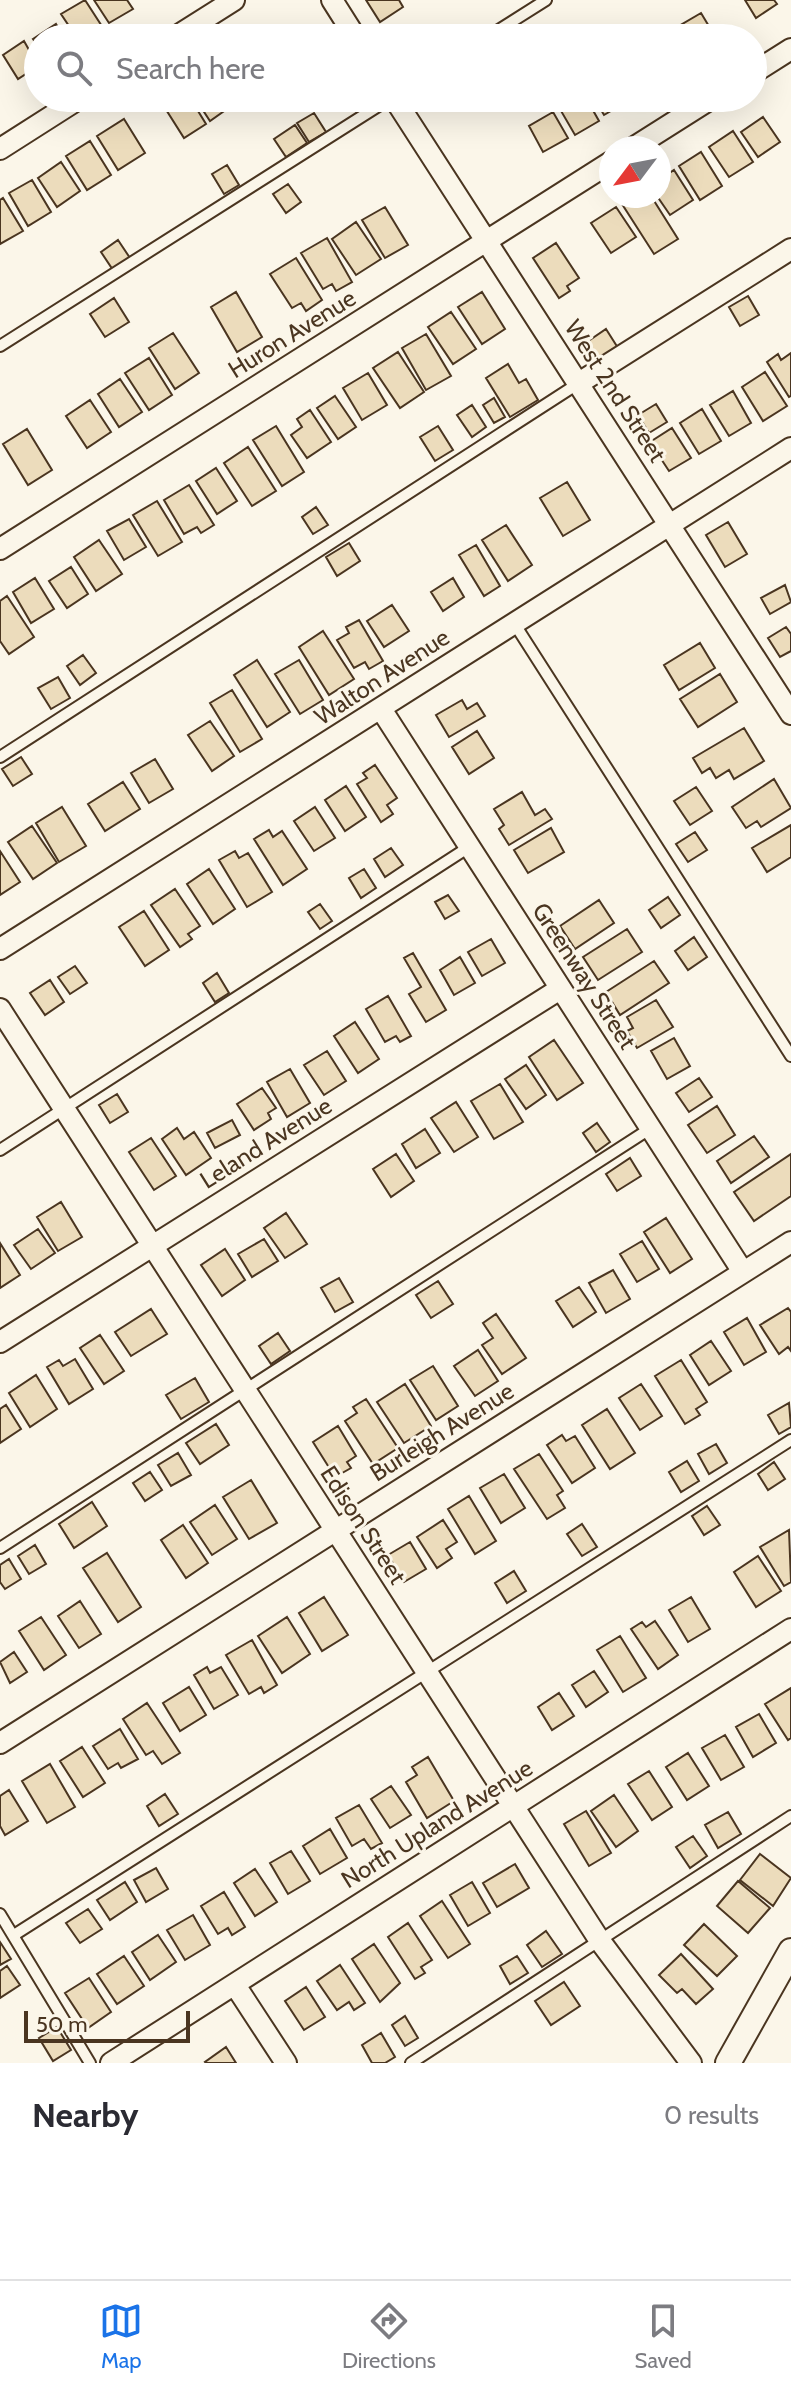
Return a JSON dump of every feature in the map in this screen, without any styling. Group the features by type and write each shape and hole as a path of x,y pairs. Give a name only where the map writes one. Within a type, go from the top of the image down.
{"street":[{"path":"196,24 234,0"},
{"path":"332,0 347,24"},
{"path":"767,64 791,49"},
{"path":"0,149 58,112"},
{"name":"West 2nd Street","path":"401,112 791,714"},
{"path":"652,136 690,112"},
{"name":"Huron Avenue","path":"0,549 599,170"},
{"path":"579,383 791,249"},
{"name":"Walton Avenue","path":"0,949 791,448"},
{"name":"Greenway Street","path":"381,709 743,1272"},
{"name":"Leland Avenue","path":"0,1342 560,989"},
{"name":"Edison Street","path":"0,1009 600,1941 691,2063"},
{"name":"Burleigh Avenue","path":"0,1743 791,1242"},
{"name":"North Upland Avenue","path":"111,2063 791,1629"},
{"path":"728,2063 791,1951"},
{"path":"235,1985 286,2063"}],"lane":[{"path":"508,24 546,0"},
{"path":"0,346 370,112"},
{"path":"0,757 579,383"},
{"path":"514,623 791,1056"},
{"path":"0,1150 469,847"},
{"path":"0,1548 247,1392 651,1128"},
{"path":"14,1935 791,1440"},
{"path":"411,2063 791,1816"},
{"path":"0,1914 90,2063"}],"building":[{"path":"85,0 100,24 68,24 61,14"},
{"path":"94,0 127,0 133,9 109,23"},
{"path":"366,0 399,0 403,7 380,22"},
{"path":"745,0 774,0 777,4 756,18"},
{"path":"701,13 708,24 682,24"},
{"path":"24,41 24,75 18,79 3,55"},
{"path":"168,112 199,112 206,124 184,138"},
{"path":"204,112 223,112 210,121"},
{"path":"553,112 568,138 543,152 529,126"},
{"path":"562,112 594,112 599,121 575,135"},
{"path":"314,113 326,132 309,142 297,123"},
{"path":"763,117 780,142 758,157 741,132"},
{"path":"124,119 145,153 118,170 97,136"},
{"path":"295,125 307,143 286,157 274,139"},
{"path":"733,131 753,162 729,177 709,147"},
{"path":"90,141 111,175 87,190 66,156"},
{"path":"701,152 722,186 700,200 679,166"},
{"path":"61,162 80,191 57,207 38,178"},
{"path":"227,165 239,185 224,194 212,174"},
{"path":"674,170 693,200 670,215 665,208 671,208 671,172"},
{"path":"32,180 51,212 28,226 9,193"},
{"path":"288,184 301,202 286,213 273,194"},
{"path":"3,198 23,231 0,244 0,200"},
{"path":"385,207 408,245 385,258 362,220"},
{"path":"617,208 636,237 611,253 591,223"},
{"path":"625,208 659,208 678,239 654,254"},
{"path":"356,222 381,259 356,275 332,239"},
{"path":"327,238 352,282 336,291 332,284 323,289 301,253"},
{"path":"118,240 130,258 113,270 101,252"},
{"path":"556,243 579,278 567,286 570,291 559,298 533,258"},
{"path":"296,258 322,300 306,311 301,303 292,308 270,274"},
{"path":"236,292 262,337 237,352 211,307"},
{"path":"482,292 505,329 482,344 458,307"},
{"path":"748,296 759,315 740,326 729,307"},
{"path":"114,298 129,322 105,337 90,314"},
{"path":"451,312 476,349 453,364 428,327"},
{"path":"606,329 618,348 596,363 584,344"},
{"path":"173,333 199,373 175,389 149,348"},
{"path":"426,334 451,376 426,390 402,348"},
{"path":"398,352 424,392 400,408 373,368"},
{"path":"791,353 789,397 767,362 778,354 781,360"},
{"path":"149,358 172,395 149,410 125,373"},
{"path":"508,364 519,383 526,379 538,400 510,417 486,378"},
{"path":"765,372 787,406 763,421 742,387"},
{"path":"368,373 387,405 362,420 343,388"},
{"path":"120,379 142,412 119,427 98,394"},
{"path":"733,391 751,423 729,436 710,405"},
{"path":"335,396 356,427 338,439 317,408"},
{"path":"494,398 505,417 494,423 483,405"},
{"path":"90,400 111,432 87,448 66,416"},
{"path":"656,404 667,422 649,433 638,415"},
{"path":"472,405 486,427 472,437 457,415"},
{"path":"702,409 721,441 699,454 680,423"},
{"path":"310,410 331,442 307,458 291,435 302,427 297,419"},
{"path":"276,426 304,472 282,486 253,440"},
{"path":"438,426 453,450 435,461 420,437"},
{"path":"672,428 691,458 669,471 650,442"},
{"path":"27,429 52,470 28,485 3,444"},
{"path":"248,447 276,491 252,506 224,463"},
{"path":"216,468 237,501 217,514 196,481"},
{"path":"567,482 590,520 563,536 540,498"},
{"path":"189,485 214,525 201,533 197,527 184,534 164,500"},
{"path":"157,501 182,542 158,556 133,515"},
{"path":"316,507 328,525 313,534 302,517"},
{"path":"129,519 146,547 124,560 107,531"},
{"path":"728,522 747,554 725,567 706,535"},
{"path":"506,525 532,565 508,581 482,540"},
{"path":"99,540 122,574 96,591 74,557"},
{"path":"349,543 360,561 337,576 326,557"},
{"path":"476,545 500,586 484,596 459,555"},
{"path":"71,567 88,594 67,608 49,581"},
{"path":"35,578 54,609 31,623 13,592"},
{"path":"453,578 464,597 443,611 431,592"},
{"path":"785,585 791,602 770,614 761,598"},
{"path":"7,596 34,637 9,654 0,641 0,601"},
{"path":"392,605 409,631 384,647 367,621"},
{"path":"359,620 383,661 369,669 365,662 354,668 337,640 349,633 346,627"},
{"path":"786,627 791,634 791,651 780,657 768,638"},
{"path":"323,631 354,679 329,695 299,647"},
{"path":"700,643 715,668 679,690 664,665"},
{"path":"83,655 96,673 80,685 67,666"},
{"path":"257,660 290,712 267,727 234,675"},
{"path":"299,660 323,700 300,714 275,674"},
{"path":"720,674 737,702 698,727 680,699"},
{"path":"58,677 70,698 51,709 38,688"},
{"path":"232,690 262,739 240,752 210,703"},
{"path":"462,700 467,709 477,703 485,716 449,737 436,715"},
{"path":"210,721 234,756 212,771 188,735"},
{"path":"744,728 764,761 734,779 729,770 716,778 710,768 702,773 693,758"},
{"path":"477,731 494,758 469,774 452,747"},
{"path":"21,757 32,774 13,786 2,769"},
{"path":"155,759 173,789 149,803 131,773"},
{"path":"375,765 397,798 387,805 393,814 381,822 357,784 367,778 363,773"},
{"path":"774,779 791,808 761,827 757,821 746,828 732,807"},
{"path":"123,782 140,809 105,831 88,804"},
{"path":"346,786 366,817 345,831 325,800"},
{"path":"696,787 712,811 690,825 674,801"},
{"path":"522,792 535,815 545,809 552,819 509,845 499,829 504,825 494,809"},
{"path":"62,807 86,846 59,862 36,823"},
{"path":"315,807 335,838 314,851 294,821"},
{"path":"791,825 791,857 767,872 752,848"},
{"path":"32,826 57,863 33,879 8,842"},
{"path":"551,828 564,852 528,873 514,850"},
{"path":"269,830 273,837 282,831 307,869 283,885 254,839"},
{"path":"695,832 707,850 688,862 676,844"},
{"path":"391,848 403,865 385,877 374,859"},
{"path":"0,851 20,882 0,895"},
{"path":"235,851 239,858 248,853 272,892 247,907 219,860"},
{"path":"209,869 235,909 213,924 187,884"},
{"path":"364,869 376,888 361,898 349,878"},
{"path":"175,889 200,926 188,934 192,939 180,947 151,905"},
{"path":"448,895 459,911 445,919 435,902"},
{"path":"668,897 680,915 661,928 649,910"},
{"path":"599,900 614,923 575,949 560,926"},
{"path":"320,904 332,921 320,929 308,912"},
{"path":"144,911 169,950 145,966 119,927"},
{"path":"627,929 642,952 598,980 583,957"},
{"path":"694,937 707,957 688,970 675,951"},
{"path":"491,939 505,963 482,976 468,952"},
{"path":"413,953 446,1010 426,1022 409,994 421,987 404,958"},
{"path":"460,957 475,983 454,995 440,970"},
{"path":"654,961 669,983 620,1015 606,992"},
{"path":"75,966 87,983 70,994 58,977"},
{"path":"217,973 229,993 215,1002 203,983"},
{"path":"50,980 64,1002 45,1015 30,993"},
{"path":"388,996 411,1036 400,1042 396,1036 385,1042 366,1009"},
{"path":"656,1000 673,1027 637,1048 627,1031 633,1028 627,1017"},
{"path":"355,1022 379,1059 358,1073 334,1036"},
{"path":"674,1038 690,1066 667,1079 651,1051"},
{"path":"554,1040 583,1083 557,1100 529,1057"},
{"path":"327,1051 346,1081 324,1095 304,1065"},
{"path":"526,1065 546,1095 526,1109 505,1079"},
{"path":"290,1069 310,1103 287,1117 267,1082"},
{"path":"699,1078 712,1097 689,1112 676,1093"},
{"path":"500,1084 523,1122 494,1139 471,1101"},
{"path":"262,1088 276,1108 268,1113 271,1119 254,1130 237,1104"},
{"path":"117,1094 128,1112 110,1123 99,1105"},
{"path":"456,1102 478,1137 454,1152 431,1118"},
{"path":"717,1106 735,1135 707,1153 688,1125"},
{"path":"232,1120 240,1135 215,1148 207,1133"},
{"path":"597,1123 610,1142 596,1152 583,1133"},
{"path":"177,1128 184,1139 194,1132 211,1158 186,1175 162,1139"},
{"path":"425,1129 440,1153 416,1168 402,1144"},
{"path":"754,1136 769,1157 731,1183 717,1161"},
{"path":"151,1138 176,1176 154,1190 129,1152"},
{"path":"396,1154 414,1181 391,1197 373,1169"},
{"path":"791,1154 791,1196 754,1221 734,1192"},
{"path":"630,1158 641,1176 617,1191 606,1174"},
{"path":"61,1202 82,1237 58,1251 37,1217"},
{"path":"286,1213 307,1244 285,1258 264,1228"},
{"path":"666,1218 692,1259 670,1273 644,1232"},
{"path":"38,1229 55,1253 31,1269 14,1245"},
{"path":"264,1239 278,1261 252,1277 238,1254"},
{"path":"642,1241 659,1269 637,1282 620,1254"},
{"path":"0,1243 20,1275 0,1288"},
{"path":"225,1249 245,1280 222,1296 201,1265"},
{"path":"613,1270 630,1299 606,1313 589,1283"},
{"path":"339,1278 353,1302 335,1312 321,1288"},
{"path":"438,1281 453,1304 431,1318 416,1295"},
{"path":"579,1287 596,1312 573,1327 556,1301"},
{"path":"788,1308 791,1312 791,1351 788,1347 779,1354 760,1325"},
{"path":"151,1309 167,1334 131,1356 115,1332"},
{"path":"496,1314 526,1358 502,1374 482,1345 493,1338 483,1323"},
{"path":"747,1318 766,1352 744,1365 724,1332"},
{"path":"278,1333 290,1351 271,1364 259,1346"},
{"path":"100,1335 124,1371 104,1384 80,1348"},
{"path":"711,1341 731,1371 709,1385 690,1355"},
{"path":"478,1350 498,1381 475,1396 454,1366"},
{"path":"75,1359 93,1389 69,1404 47,1367 59,1360 63,1366"},
{"path":"681,1360 707,1402 696,1409 700,1415 685,1424 655,1376"},
{"path":"433,1366 458,1406 436,1420 410,1380"},
{"path":"36,1375 57,1409 30,1427 9,1393"},
{"path":"195,1378 209,1402 181,1419 166,1395"},
{"path":"405,1384 431,1426 404,1443 377,1402"},
{"path":"641,1384 662,1416 640,1430 619,1398"},
{"path":"366,1399 398,1448 373,1464 345,1421 357,1413 353,1407"},
{"path":"789,1403 791,1427 779,1434 768,1415"},
{"path":"6,1405 21,1429 0,1443 0,1409"},
{"path":"607,1409 635,1453 610,1469 582,1425"},
{"path":"216,1424 229,1445 200,1464 186,1443"},
{"path":"338,1426 356,1456 347,1462 351,1468 335,1477 313,1442"},
{"path":"562,1435 566,1441 575,1436 595,1468 572,1483 547,1445"},
{"path":"716,1444 727,1463 709,1474 698,1454"},
{"path":"178,1453 191,1475 171,1486 158,1465"},
{"path":"539,1454 563,1491 557,1495 565,1508 547,1519 514,1469"},
{"path":"687,1461 699,1481 681,1492 669,1472"},
{"path":"774,1462 785,1479 768,1490 758,1474"},
{"path":"150,1472 162,1490 145,1501 133,1483"},
{"path":"504,1474 525,1508 501,1523 480,1488"},
{"path":"251,1480 277,1523 249,1539 223,1497"},
{"path":"469,1496 496,1541 475,1554 448,1509"},
{"path":"92,1502 107,1526 74,1548 59,1524"},
{"path":"215,1505 237,1539 212,1555 190,1522"},
{"path":"707,1506 720,1525 704,1535 692,1516"},
{"path":"443,1520 457,1542 446,1549 452,1558 437,1568 417,1537"},
{"path":"582,1524 597,1547 582,1556 567,1534"},
{"path":"183,1525 208,1563 186,1578 161,1540"},
{"path":"789,1530 791,1582 784,1586 760,1547"},
{"path":"410,1542 426,1569 404,1582 388,1555"},
{"path":"35,1545 46,1564 29,1574 18,1556"},
{"path":"107,1553 141,1607 118,1622 83,1568"},
{"path":"758,1556 781,1591 756,1607 734,1572"},
{"path":"9,1559 21,1579 5,1589 0,1582 0,1565"},
{"path":"514,1571 526,1591 507,1603 495,1583"},
{"path":"324,1597 348,1635 322,1651 299,1613"},
{"path":"691,1597 710,1629 688,1642 669,1610"},
{"path":"80,1601 101,1634 79,1648 58,1616"},
{"path":"41,1617 66,1655 44,1670 19,1631"},
{"path":"287,1617 310,1654 282,1673 258,1636"},
{"path":"655,1621 678,1655 658,1669 631,1629 642,1622 646,1627"},
{"path":"620,1636 646,1678 623,1692 597,1650"},
{"path":"252,1640 277,1685 264,1693 261,1687 249,1694 226,1655"},
{"path":"14,1652 27,1672 10,1683 0,1662"},
{"path":"207,1667 210,1673 221,1667 238,1695 214,1709 194,1675"},
{"path":"594,1671 608,1692 586,1707 572,1685"},
{"path":"189,1687 206,1715 180,1731 163,1703"},
{"path":"791,1688 791,1738 788,1740 765,1704"},
{"path":"559,1693 574,1716 552,1730 538,1707"},
{"path":"147,1703 180,1753 162,1764 153,1751 146,1755 123,1719"},
{"path":"759,1714 776,1743 753,1757 736,1727"},
{"path":"120,1729 138,1759 121,1768 118,1763 108,1769 93,1746"},
{"path":"725,1735 744,1767 721,1780 702,1748"},
{"path":"82,1747 105,1783 83,1797 60,1761"},
{"path":"688,1753 709,1786 687,1800 666,1767"},
{"path":"428,1757 454,1801 427,1818 406,1782 417,1775 412,1767"},
{"path":"50,1764 75,1807 47,1823 22,1781"},
{"path":"649,1771 672,1807 652,1820 628,1784"},
{"path":"391,1786 411,1815 390,1828 371,1799"},
{"path":"9,1790 28,1821 5,1835 0,1826 0,1796"},
{"path":"165,1794 178,1814 159,1826 147,1806"},
{"path":"614,1795 638,1831 616,1847 591,1811"},
{"path":"359,1805 382,1843 371,1849 364,1839 352,1846 336,1818"},
{"path":"586,1811 611,1853 589,1866 564,1824"},
{"path":"728,1812 741,1834 718,1848 705,1825"},
{"path":"330,1829 347,1858 320,1874 303,1846"},
{"path":"693,1836 707,1856 690,1868 676,1847"},
{"path":"291,1851 310,1881 288,1894 270,1863"},
{"path":"760,1854 791,1878 773,1906 740,1880"},
{"path":"515,1864 529,1888 497,1907 483,1883"},
{"path":"156,1868 168,1889 146,1902 134,1880"},
{"path":"255,1869 277,1902 255,1916 234,1883"},
{"path":"738,1881 770,1908 748,1933 717,1906"},
{"path":"125,1882 137,1902 110,1920 97,1900"},
{"path":"472,1882 490,1913 468,1926 450,1895"},
{"path":"224,1892 245,1927 232,1935 228,1928 218,1934 201,1906"},
{"path":"442,1901 470,1944 448,1958 420,1916"},
{"path":"88,1909 102,1929 80,1943 66,1923"},
{"path":"193,1915 210,1945 185,1960 167,1930"},
{"path":"408,1923 432,1960 421,1967 425,1973 415,1979 388,1937"},
{"path":"704,1924 737,1956 717,1976 684,1945"},
{"path":"546,1931 562,1954 542,1967 527,1945"},
{"path":"158,1935 176,1962 150,1980 132,1952"},
{"path":"0,1942 11,1959 0,1965"},
{"path":"374,1944 400,1983 380,2002 352,1959"},
{"path":"681,1954 713,1989 696,2004 682,1989 677,1993 659,1975"},
{"path":"124,1956 144,1986 117,2004 97,1974"},
{"path":"517,1956 528,1973 510,1984 500,1966"},
{"path":"340,1965 365,2003 354,2010 349,2002 337,2010 317,1981"},
{"path":"7,1966 20,1985 0,1998 0,1971"},
{"path":"89,1978 111,2012 88,2028 65,1993"},
{"path":"564,1982 580,2006 551,2025 535,2001"},
{"path":"306,1987 325,2017 304,2030 285,2001"},
{"path":"405,2016 418,2038 405,2046 392,2025"},
{"path":"57,2027 71,2050 53,2061 39,2038"},
{"path":"381,2033 395,2057 385,2063 372,2063 362,2045"},
{"path":"226,2047 236,2063 205,2062"}]}
